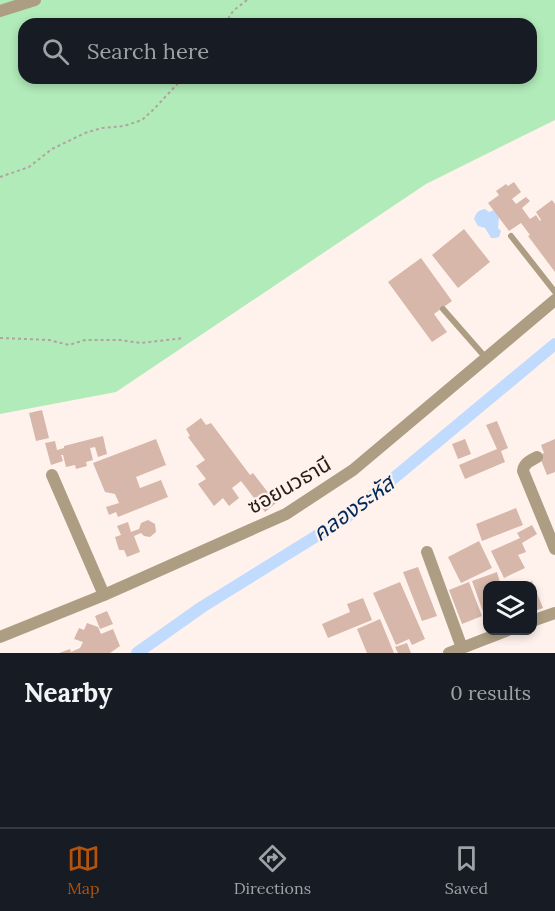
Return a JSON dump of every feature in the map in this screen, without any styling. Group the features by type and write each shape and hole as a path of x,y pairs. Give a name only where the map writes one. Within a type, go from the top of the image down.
{"street":[{"path":"0,10 35,0"},
{"name":"ซอยนวธานี","path":"0,636 104,596 286,514 353,470 555,300"},
{"path":"537,458 524,466 524,471 555,549"},
{"path":"52,475 104,596"},
{"path":"427,552 462,648"},
{"path":"537,619 555,613"},
{"path":"449,653 495,635"}],"lane":[{"path":"511,236 555,292"},
{"path":"444,309 487,358"}],"path":[{"path":"229,18 233,11 247,0"},
{"path":"0,177 29,167 52,149 85,132 124,126 142,120 177,84"},
{"path":"0,338 49,340 69,345 85,340 120,340 141,343 184,338"}],"green space":[{"path":"0,0 555,0 555,120 426,184 116,392 0,414"}],"water":[{"path":"485,209 489,212 494,210 499,217 498,228 501,231 499,237 491,238 485,228 478,226 474,219 478,212"}],"building":[{"path":"514,182 521,192 512,199 516,204 526,197 530,201 522,208 530,219 536,215 540,221 536,212 552,200 555,204 555,272 521,223 509,231 488,203 499,195 496,191"},
{"path":"464,229 490,262 458,288 432,255"},
{"path":"421,258 452,301 434,314 447,332 432,342 388,282"},
{"path":"42,410 49,438 36,441 29,413"},
{"path":"201,418 206,425 211,423 250,475 253,473 276,503 265,512 241,481 232,488 239,498 229,506 223,498 214,506 198,484 206,479 196,466 205,460 188,437 190,436 186,429"},
{"path":"497,421 508,448 501,451 505,462 465,479 459,465 497,449 486,425"},
{"path":"103,436 107,454 98,457 95,447 90,448 93,460 86,462 87,466 76,469 75,465 66,467 63,455 61,455 63,461 51,465 45,443 55,441 57,450"},
{"path":"156,439 166,465 136,477 140,488 161,480 168,497 118,517 116,512 109,515 106,507 119,503 115,494 105,492 93,463"},
{"path":"465,439 471,454 458,459 452,444"},
{"path":"555,439 555,472 547,475 539,455 544,453 541,445"},
{"path":"516,508 523,525 482,541 476,524"},
{"path":"148,520 155,524 156,532 150,537 141,533 134,536 140,552 127,557 124,550 119,550 115,537 121,535 117,526 128,522 131,532 139,529 141,523"},
{"path":"532,525 537,534 522,543 526,552 518,555 525,568 504,578 491,551 520,538 517,533"},
{"path":"479,541 492,568 461,583 448,557"},
{"path":"418,567 437,616 422,621 403,572"},
{"path":"497,572 500,581 483,581 483,612 472,581"},
{"path":"400,582 425,639 412,645 409,639 396,645 373,593"},
{"path":"469,582 482,616 462,624 449,590"},
{"path":"537,593 543,608 537,610"},
{"path":"363,598 372,620 328,638 322,624 350,612 347,604"},
{"path":"107,611 113,624 100,629 95,616"},
{"path":"380,619 394,653 367,653 357,629"},
{"path":"87,623 98,627 101,634 113,629 120,646 110,653 59,653 70,649 71,652 80,648 83,642 74,639 79,628 84,630"},
{"path":"407,643 411,653 398,653 395,647"}],"waterway":[{"name":"คลองระหัส","path":"137,653 202,607 347,517 555,344"}]}
